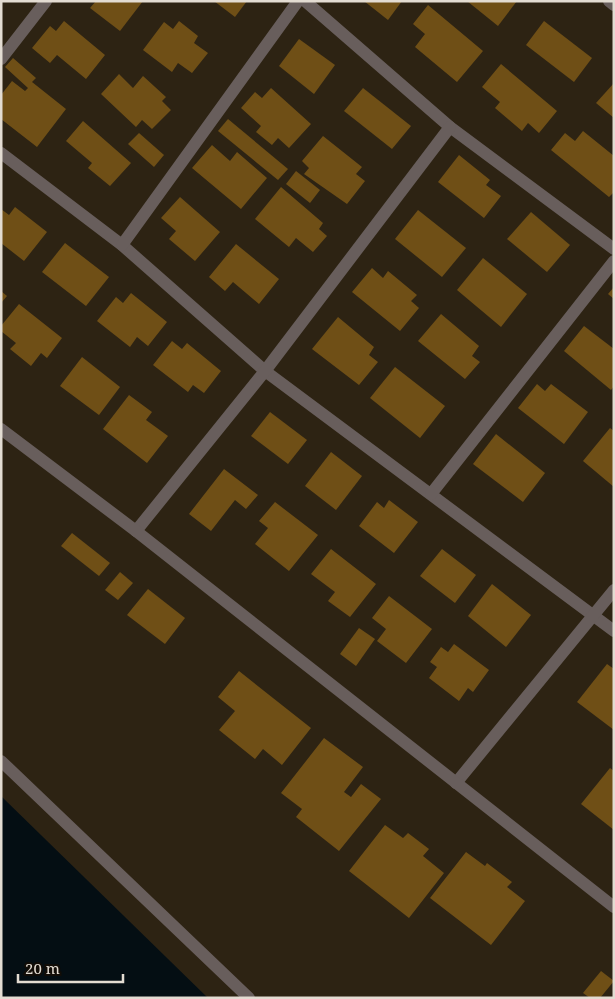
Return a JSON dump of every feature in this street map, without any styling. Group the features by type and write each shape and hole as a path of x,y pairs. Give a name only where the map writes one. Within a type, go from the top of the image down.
{"street":[{"path":"1,59 46,1"},
{"path":"122,245 298,1"},
{"path":"305,1 450,126 614,249"},
{"path":"609,1 614,5"},
{"path":"136,531 265,371 450,126"},
{"path":"1,153 122,245 265,371 614,632"},
{"path":"431,494 614,261"},
{"path":"1,429 136,531 614,907"},
{"path":"456,783 614,590"},
{"path":"1,761 249,998"}],"shaded area":[{"path":"1,796 208,998 1,998"}],"building":[{"path":"96,1 143,1 120,31 90,8"},
{"path":"214,1 247,1 235,17"},
{"path":"364,1 402,1 388,20"},
{"path":"467,1 517,1 498,26"},
{"path":"428,5 483,51 457,82 415,47 425,34 413,24"},
{"path":"64,21 105,55 86,79 57,55 50,63 32,48 50,26 56,31"},
{"path":"179,21 198,36 194,43 208,53 192,73 178,63 172,72 143,50 164,22 173,29"},
{"path":"544,21 592,58 574,82 526,45"},
{"path":"299,39 335,65 314,94 279,66"},
{"path":"13,58 36,78 32,82 66,109 37,147 1,119 1,95 12,81 25,91 28,88 5,67"},
{"path":"501,64 557,111 539,133 528,123 522,131 495,108 500,102 482,87"},
{"path":"119,74 133,88 143,76 166,97 162,101 171,110 152,129 142,120 136,127 101,94"},
{"path":"614,83 614,118 596,103"},
{"path":"271,88 311,124 289,148 278,138 272,145 256,132 261,126 241,108 255,92 262,98"},
{"path":"363,88 411,126 392,149 344,111"},
{"path":"228,119 288,169 278,180 218,131"},
{"path":"83,121 131,163 110,186 88,168 92,163 66,141"},
{"path":"583,131 614,156 614,192 609,197 551,150 565,133 575,141"},
{"path":"139,133 164,155 154,167 128,144"},
{"path":"323,136 362,167 356,174 365,181 347,204 304,174 309,168 302,161"},
{"path":"212,145 230,161 237,152 267,178 241,209 192,168"},
{"path":"459,155 490,180 486,185 501,196 484,218 438,182"},
{"path":"296,171 320,190 310,203 286,184"},
{"path":"281,187 323,223 319,229 327,236 313,252 296,238 289,247 255,219"},
{"path":"180,197 220,232 195,261 169,239 176,231 161,218"},
{"path":"15,207 47,232 24,261 1,243 1,209 9,215"},
{"path":"418,210 466,248 442,277 395,239"},
{"path":"531,212 570,245 547,272 507,239"},
{"path":"65,243 109,277 86,306 42,272"},
{"path":"236,244 279,279 259,304 233,282 225,291 209,277"},
{"path":"483,258 527,294 501,327 457,290"},
{"path":"372,268 383,278 388,271 417,295 411,301 419,308 400,331 352,292"},
{"path":"614,287 614,299 608,294"},
{"path":"1,291 7,296 1,303"},
{"path":"131,293 167,322 148,346 137,337 130,347 97,321 116,297 123,303"},
{"path":"19,304 62,338 47,358 41,353 31,366 10,349 16,343 1,331 1,326"},
{"path":"441,314 479,346 472,356 480,362 465,379 418,341"},
{"path":"338,317 374,347 369,355 378,362 359,385 312,349"},
{"path":"584,326 614,349 614,386 611,390 564,351"},
{"path":"172,341 182,349 187,343 221,371 204,393 193,385 188,392 153,365"},
{"path":"82,357 120,387 99,415 60,386"},
{"path":"395,367 445,406 420,438 370,398"},
{"path":"537,384 545,391 551,384 588,412 564,444 518,408"},
{"path":"129,395 152,412 146,420 168,436 147,463 103,429"},
{"path":"270,412 307,440 288,464 251,436"},
{"path":"610,428 614,431 614,487 583,461"},
{"path":"496,434 545,473 523,502 473,464"},
{"path":"331,452 362,476 336,510 305,486"},
{"path":"224,469 258,495 246,509 235,500 211,531 189,514"},
{"path":"389,500 418,522 394,553 359,526 377,502 384,508"},
{"path":"275,502 318,535 289,571 255,544 268,528 259,521"},
{"path":"72,533 110,563 99,576 61,546"},
{"path":"331,549 376,584 350,617 328,601 335,592 311,574"},
{"path":"442,549 476,575 455,603 420,576"},
{"path":"120,572 133,583 118,600 105,590"},
{"path":"492,584 531,615 506,647 468,616"},
{"path":"148,589 185,618 165,644 127,615"},
{"path":"389,596 432,629 406,663 377,641 386,629 372,618"},
{"path":"359,628 375,639 356,666 340,654"},
{"path":"454,644 489,670 473,692 468,688 459,701 429,678 437,667 430,662 441,647 448,652"},
{"path":"607,664 614,669 614,730 577,702"},
{"path":"239,671 311,728 282,765 263,749 255,759 219,730 235,711 218,697"},
{"path":"324,738 363,767 344,792 351,797 361,784 381,799 339,851 296,817 302,809 281,793"},
{"path":"610,768 614,771 614,830 581,804"},
{"path":"385,825 403,838 408,833 429,849 423,856 444,873 409,918 349,871"},
{"path":"466,852 485,866 487,863 512,882 507,887 525,901 491,945 430,898"},
{"path":"601,971 614,981 600,998 590,998 583,993"}]}
